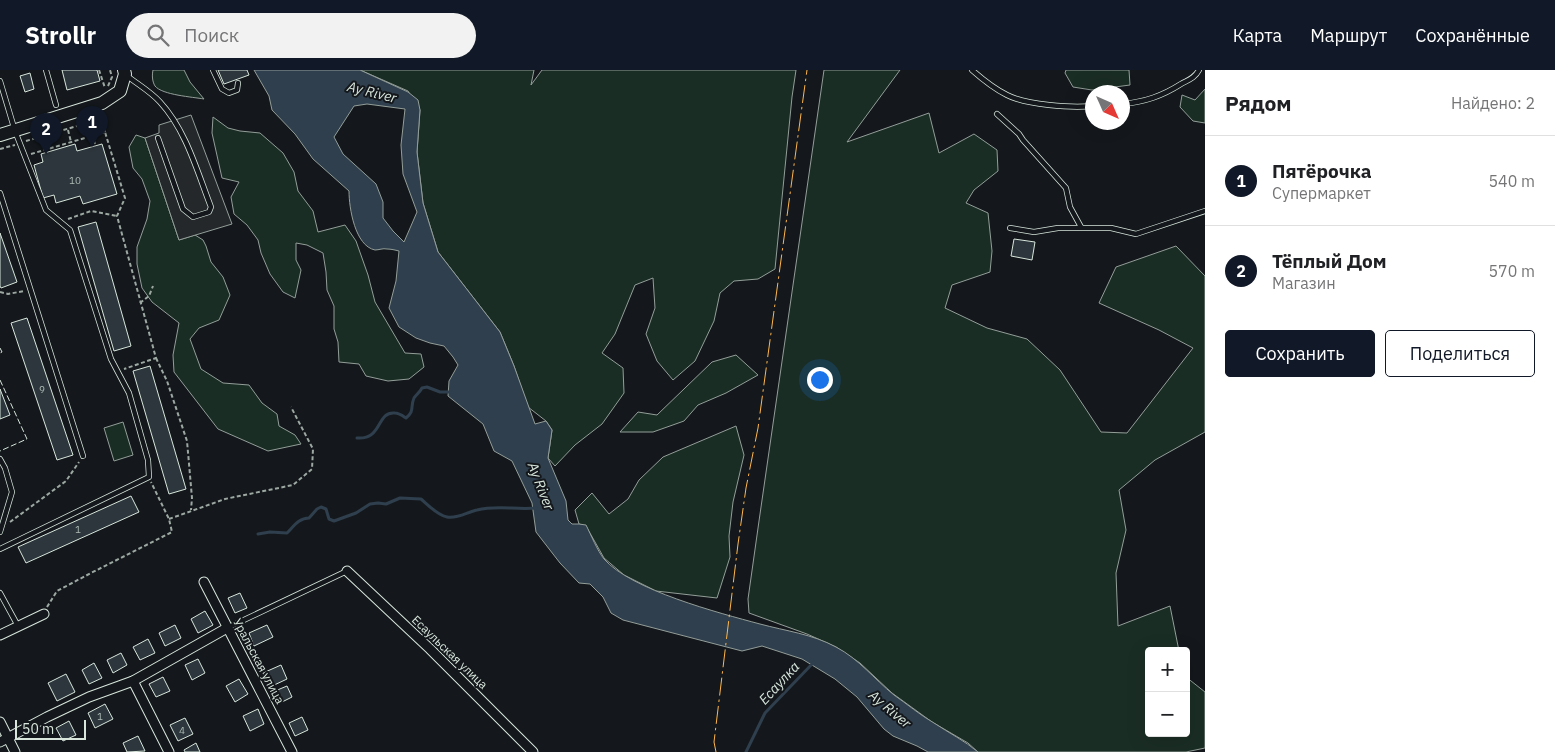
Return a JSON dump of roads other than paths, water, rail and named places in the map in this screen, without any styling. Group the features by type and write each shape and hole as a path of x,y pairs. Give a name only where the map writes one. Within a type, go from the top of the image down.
{"main road":[{"path":"0,135 17,137 102,104 120,91 125,72"}],"street":[{"name":"Есаульская улица","path":"347,571 430,649 533,752"},
{"name":"Уральская улица","path":"204,582 292,752"},
{"path":"0,635 44,614"},
{"path":"4,740 89,697 133,681 227,628"},
{"path":"133,681 169,752"},
{"path":"0,722 4,740 14,752"}],"lane":[{"path":"46,70 56,105"},
{"path":"213,70 222,89 229,93 237,90 238,83"},
{"path":"972,70 1008,96 1039,104 1085,107"},
{"path":"1130,103 1164,95 1196,76 1199,70"},
{"path":"125,72 169,112 189,150 211,207 210,212 193,217 183,209 158,138"},
{"path":"0,80 17,137 46,210 70,230 111,358 129,393 148,460 149,477 0,549"},
{"path":"997,114 1019,134 1022,140 1066,188 1070,207 1080,227"},
{"path":"0,193 83,456"},
{"path":"1010,228 1034,232 1058,228 1111,228 1136,234 1205,211"},
{"path":"0,459 6,468 12,492 1,531"},
{"path":"227,628 347,571"},
{"path":"0,593 18,626"}],"water":[{"name":"Ay River","path":"254,70 360,70 408,92 418,100 420,110 417,152 423,203 438,252 500,332 535,424 546,421 552,430 548,458 566,501 568,520 572,524 586,525 604,559 634,581 677,599 808,636 836,647 859,663 894,695 978,752 928,752 893,736 884,729 857,697 835,679 802,659 762,646 742,651 623,620 611,613 603,597 590,584 579,583 560,563 536,532 532,503 512,461 494,451 483,424 448,396 449,381 458,365 453,357 444,346 416,338 399,327 389,308 396,281 399,251 392,249 375,250 368,247 362,241 354,225 349,191 313,159 295,134 272,110 269,96","holes":["367,104 405,109 401,145 403,174 417,212 404,242 383,218 383,202 376,184 343,154 334,137 354,106"]}],"waterway":[{"path":"357,438 371,435 385,416 389,414 395,413 406,418 409,416 414,398 422,388 427,387 440,392 452,392"},
{"name":"Ay River","path":"258,534 270,532 287,533 302,519 309,518 321,507 326,509 329,519 334,521 356,513 370,504 386,504 400,498 421,499 440,514 447,517 459,516 484,509 536,508"},
{"name":"Есаулка","path":"746,752 765,713 814,662"}],"place":[{"name":"Пятёрочка","path":"92,147"},
{"name":"Тёплый Дом","path":"46,154"}]}
